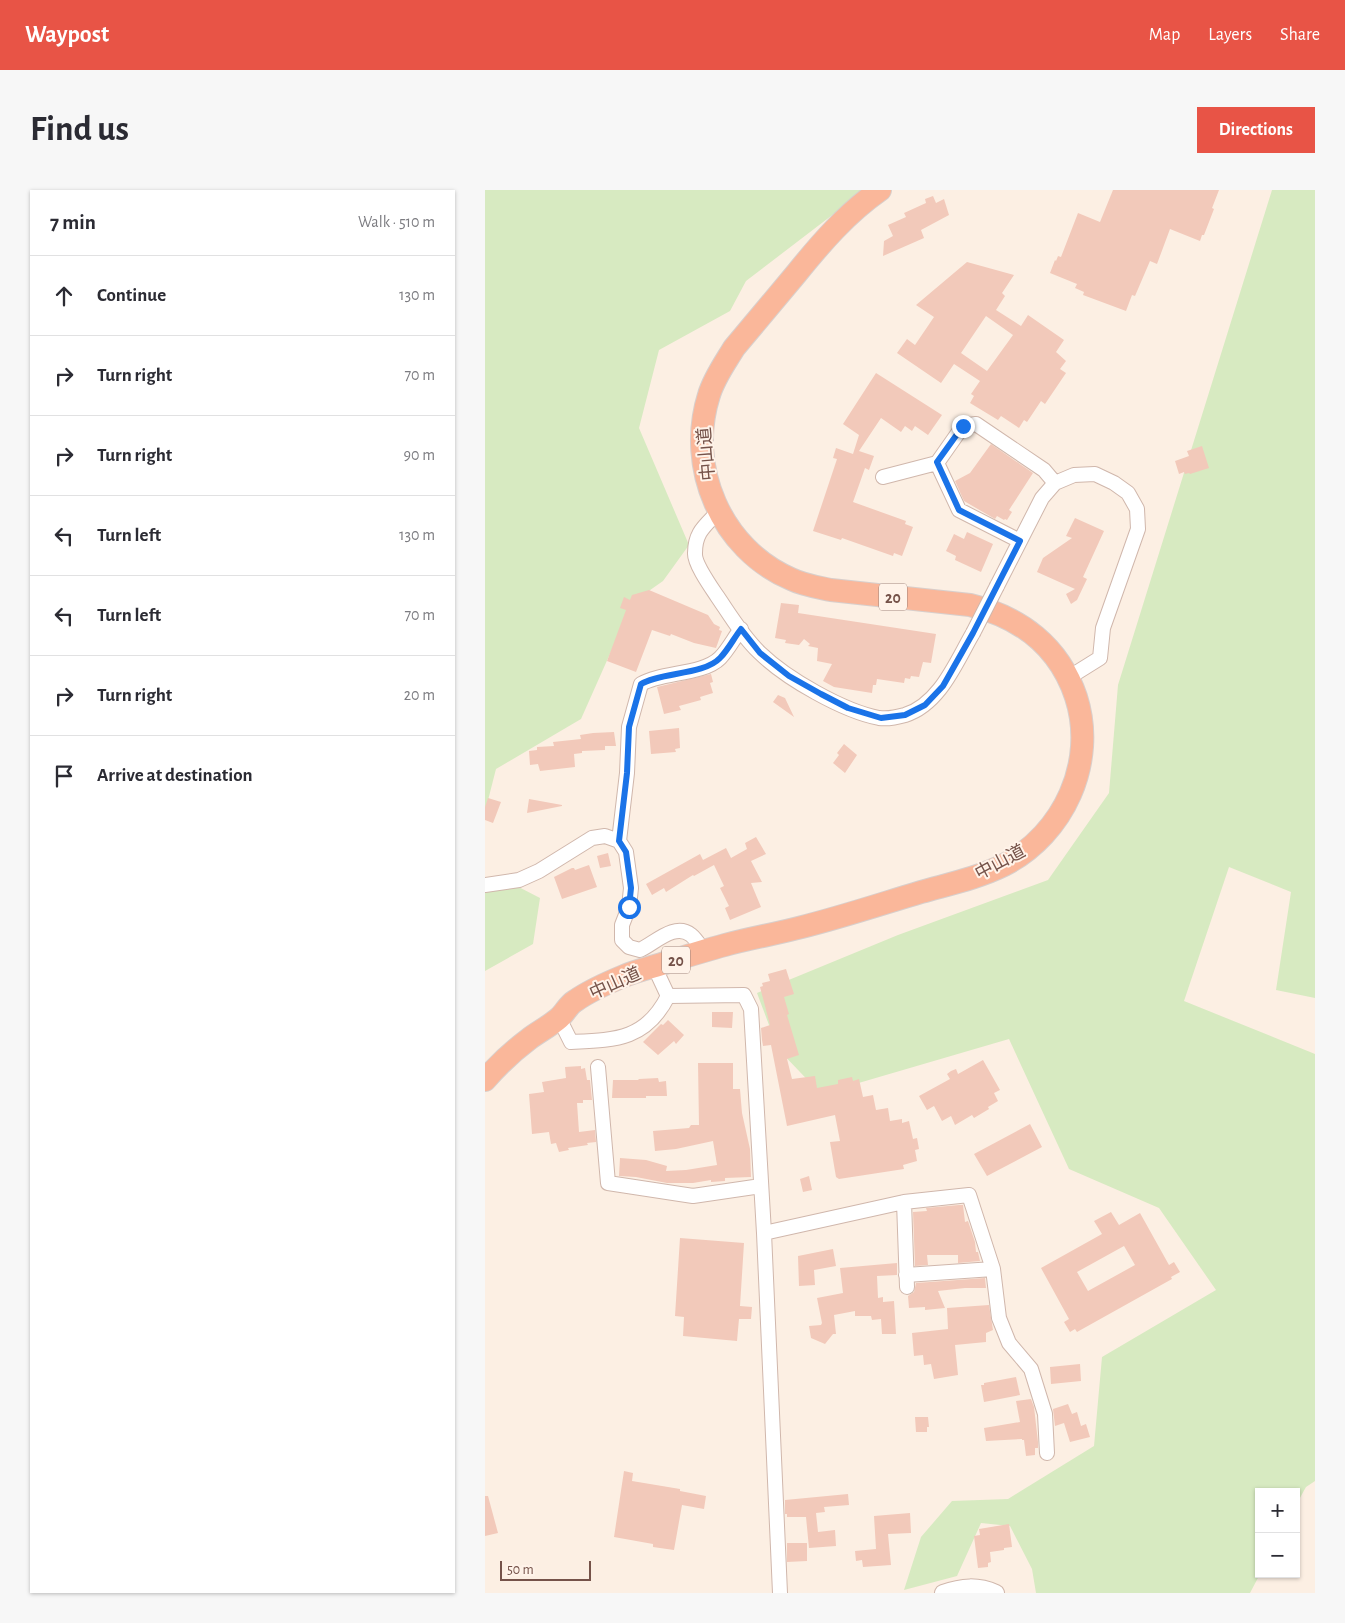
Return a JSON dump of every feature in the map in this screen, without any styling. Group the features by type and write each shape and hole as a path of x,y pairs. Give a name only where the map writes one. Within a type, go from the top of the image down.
{"highway":[{"name":"中山道","path":"485,1080 526,1041 559,1018 573,1002 625,975 704,951 802,927 970,879 1005,864 1034,844 1057,818 1077,778 1083,738 1082,719 1068,678 1055,658 1039,639 1023,626 1004,615 970,605 831,590 791,580 773,570 741,544 718,512 710,493 702,448 704,415 709,394 716,379 734,348 819,246 844,219 880,190"}],"street":[{"path":"883,477 937,462 963,426 976,424 1044,470 1055,483"},
{"path":"937,462 959,510 1020,541"},
{"path":"718,512 697,534 694,555 709,585 741,629 760,653 789,676 848,708 881,718 905,715 925,705 943,686 973,633 1043,498 1055,483 1074,475 1095,474 1114,483 1128,493 1137,509 1138,529 1103,628 1100,658 1068,678"},
{"path":"619,841 627,773 629,727 641,684 648,679 697,669 719,660 741,629"},
{"path":"485,885 519,880 546,867 592,838 605,836 619,841 626,852 631,888 629,907 622,925 622,940 629,947 640,950 668,932 682,930 691,935 704,951"},
{"path":"654,966 668,996"},
{"path":"559,1018 571,1042 602,1041 625,1036 643,1028 660,1013 668,996"},
{"path":"668,996 744,996 751,1009 781,1593"},
{"path":"598,1067 608,1183 693,1196 761,1186"},
{"path":"764,1233 904,1202 969,1195 993,1269 999,1318 1009,1343 1031,1369 1045,1414 1047,1453"},
{"path":"904,1202 907,1281 993,1269"},
{"path":"943,1593 970,1587 984,1588 996,1593"}],"green space":[{"path":"485,190 865,190 746,281 730,311 659,350 639,428 689,545 663,581 633,602 581,719 496,769 485,812"},
{"path":"1272,190 1315,190 1315,998 1276,990 1291,892 1229,867 1184,1001 1315,1054 1315,1481 1306,1487 1300,1498 1300,1488 1255,1488 1255,1578 1258,1578 1250,1593 1036,1593 1032,1569 1010,1526 981,1523 957,1576 904,1590 921,1537 952,1501 1008,1499 1094,1446 1102,1357 1216,1290 1159,1208 1069,1169 1009,1039 821,1094 778,1049 757,993 898,935 1048,880 1109,793 1118,685"},
{"path":"499,877 540,898 533,944 485,971 485,889"}],"building":[{"path":"1113,190 1219,190 1212,208 1214,209 1200,241 1170,229 1157,264 1150,261 1135,296 1132,295 1126,311 1083,295 1084,292 1075,288 1077,284 1050,273 1055,260 1058,256 1061,257 1078,213 1100,222"},
{"path":"933,196 936,203 944,199 949,215 921,230 924,238 883,256 884,241 893,236 888,225 906,217 904,213 926,203 925,199"},
{"path":"967,262 1014,275 1002,293 1005,296 996,310 1021,326 1028,315 1064,340 1056,352 1066,361 1060,369 1066,373 1045,404 1041,401 1027,422 1024,420 1019,428 1001,416 998,420 970,403 974,396 971,394 980,381 954,364 941,383 897,353 907,339 915,345 934,317 916,305","holes":["986,316 1013,335 987,371 961,353"]},
{"path":"876,373 942,415 928,435 915,426 912,431 905,426 901,432 881,418 859,451 874,456 869,470 865,468 853,502 906,521 905,524 913,527 902,556 894,553 893,556 842,538 841,540 813,531 837,459 833,458 836,448 853,454 859,435 843,424"},
{"path":"991,444 1033,473 1009,510 1012,512 1007,520 997,516 995,519 964,501 955,481 970,473"},
{"path":"1202,446 1209,468 1190,474 1185,474 1184,472 1179,474 1175,461 1189,456 1187,451"},
{"path":"1075,518 1104,531 1083,577 1087,579 1077,600 1071,604 1066,594 1075,589 1037,572 1043,558 1072,538 1066,536"},
{"path":"967,532 993,544 981,572 955,560 956,556 946,551 954,534 964,539"},
{"path":"649,590 708,615 714,624 720,627 719,630 722,631 716,648 652,630 636,672 607,661 626,610 620,608 624,597 630,600 632,595"},
{"path":"781,603 799,605 798,613 936,634 931,663 923,662 919,677 911,676 910,679 905,678 904,683 877,679 876,685 873,685 872,693 834,687 823,681 832,664 817,661 818,648 808,646 810,644 804,639 799,645 785,643 786,640 775,638"},
{"path":"711,674 713,682 710,683 713,693 700,697 701,700 679,706 681,710 664,714 657,687"},
{"path":"778,695 785,698 794,717 773,702"},
{"path":"679,728 680,748 675,749 676,752 651,754 649,731"},
{"path":"614,732 616,746 605,746 605,750 582,751 582,753 574,754 575,767 540,771 538,764 530,765 529,751 537,750 537,747 554,746 553,742 581,739 580,735"},
{"path":"844,744 857,755 845,773 833,763 839,755 837,753"},
{"path":"488,798 501,802 493,823 485,820 485,807"},
{"path":"529,799 562,805 562,806 527,813"},
{"path":"756,837 766,854 751,861 762,882 751,883 761,907 730,920 725,908 729,906 720,888 724,886 714,865 693,875 666,892 664,888 652,895 646,884 700,854 703,860 726,848 731,858 747,849 745,843"},
{"path":"608,853 611,866 600,868 597,856"},
{"path":"589,865 597,887 562,899 554,877 572,868 575,870"},
{"path":"786,969 794,994 784,997 789,1014 787,1015 799,1055 787,1059 792,1079 815,1076 817,1088 838,1084 838,1080 852,1077 853,1081 859,1079 863,1097 873,1095 876,1110 888,1108 890,1121 902,1119 902,1123 909,1121 913,1139 917,1138 919,1149 915,1150 917,1161 903,1165 904,1169 839,1179 836,1177 830,1142 840,1141 835,1115 787,1126 771,1045 763,1046 761,1028 770,1025 760,987 763,986 762,983 770,981 768,974"},
{"path":"712,1012 733,1012 732,1028 712,1027"},
{"path":"668,1020 684,1035 676,1044 674,1041 658,1055 643,1042 661,1024 663,1025"},
{"path":"983,1060 1000,1090 994,1093 998,1101 974,1118 972,1115 955,1125 951,1116 942,1121 934,1106 927,1110 919,1096 950,1079 947,1074 951,1071 956,1069 958,1074"},
{"path":"698,1063 733,1063 733,1089 740,1089 742,1113 750,1149 751,1177 725,1178 725,1181 711,1182 711,1180 693,1183 667,1183 619,1176 620,1158 646,1160 667,1166 666,1171 717,1165 713,1141 676,1149 655,1151 653,1131 689,1128 691,1125 699,1125"},
{"path":"581,1066 581,1069 585,1068 587,1080 590,1080 592,1100 583,1100 583,1103 577,1103 579,1132 595,1130 596,1142 568,1148 569,1150 559,1152 556,1143 551,1144 549,1132 532,1134 529,1094 544,1092 542,1082 566,1078 565,1067"},
{"path":"658,1078 659,1082 666,1081 667,1096 612,1098 613,1080"},
{"path":"1030,1124 1042,1147 987,1176 974,1154"},
{"path":"809,1176 812,1190 803,1192 800,1179"},
{"path":"963,1205 965,1222 968,1221 980,1261 958,1263 958,1255 927,1255 928,1265 915,1266 913,1212 927,1211 926,1208"},
{"path":"1111,1212 1119,1225 1140,1213 1169,1265 1174,1262 1180,1272 1171,1277 1172,1279 1077,1332 1075,1329 1070,1332 1064,1322 1069,1319 1041,1268 1102,1234 1094,1221","holes":["1124,1246 1135,1265 1088,1291 1077,1272"]},
{"path":"680,1238 744,1243 740,1306 752,1307 751,1319 739,1319 737,1341 683,1336 684,1317 675,1316"},
{"path":"833,1249 836,1266 814,1270 815,1285 799,1286 798,1256"},
{"path":"897,1263 897,1275 877,1276 878,1298 883,1297 883,1302 894,1301 896,1334 882,1334 881,1319 872,1320 871,1316 855,1316 855,1311 834,1315 836,1334 833,1334 825,1344 811,1338 809,1326 821,1325 822,1323 817,1298 843,1293 840,1268"},
{"path":"985,1278 986,1288 938,1291 945,1308 925,1310 925,1307 909,1308 908,1296 914,1292 916,1283"},
{"path":"989,1305 993,1330 986,1333 986,1342 955,1345 958,1375 934,1379 931,1364 924,1365 923,1355 914,1356 912,1333 948,1329 947,1308"},
{"path":"1080,1364 1081,1381 1051,1384 1050,1367"},
{"path":"1016,1377 1020,1395 984,1402 981,1385"},
{"path":"1031,1399 1034,1407 1038,1442 1038,1448 1035,1448 1035,1455 1026,1456 1024,1440 1022,1439 986,1441 984,1428 1020,1422 1016,1401"},
{"path":"1068,1404 1072,1414 1077,1412 1081,1426 1086,1424 1090,1437 1070,1442 1064,1423 1055,1426 1053,1409"},
{"path":"915,1417 928,1417 929,1427 927,1427 927,1432 916,1432"},
{"path":"624,1471 633,1473 632,1481 680,1489 680,1491 706,1496 704,1509 682,1505 674,1550 653,1547 653,1544 614,1537"},
{"path":"848,1494 849,1505 824,1507 825,1512 816,1513 818,1532 835,1530 836,1546 809,1548 806,1517 787,1517 787,1514 785,1514 785,1500"},
{"path":"485,1496 488,1496 498,1533 485,1536"},
{"path":"910,1513 911,1533 888,1534 891,1565 863,1567 862,1560 856,1561 855,1551 876,1549 874,1516"},
{"path":"1009,1524 1012,1547 990,1552 991,1562 988,1563 988,1567 978,1568 974,1536 980,1535 979,1529"},
{"path":"787,1543 807,1543 807,1561 787,1562"}],"route":[{"path":"629,907 631,888 626,852 619,841 627,773 629,727 641,684 648,679 697,669 719,660 741,629 760,653 789,676 848,708 881,718 905,715 925,705 943,686 973,633 1020,541 959,510 937,462 963,426"}]}
